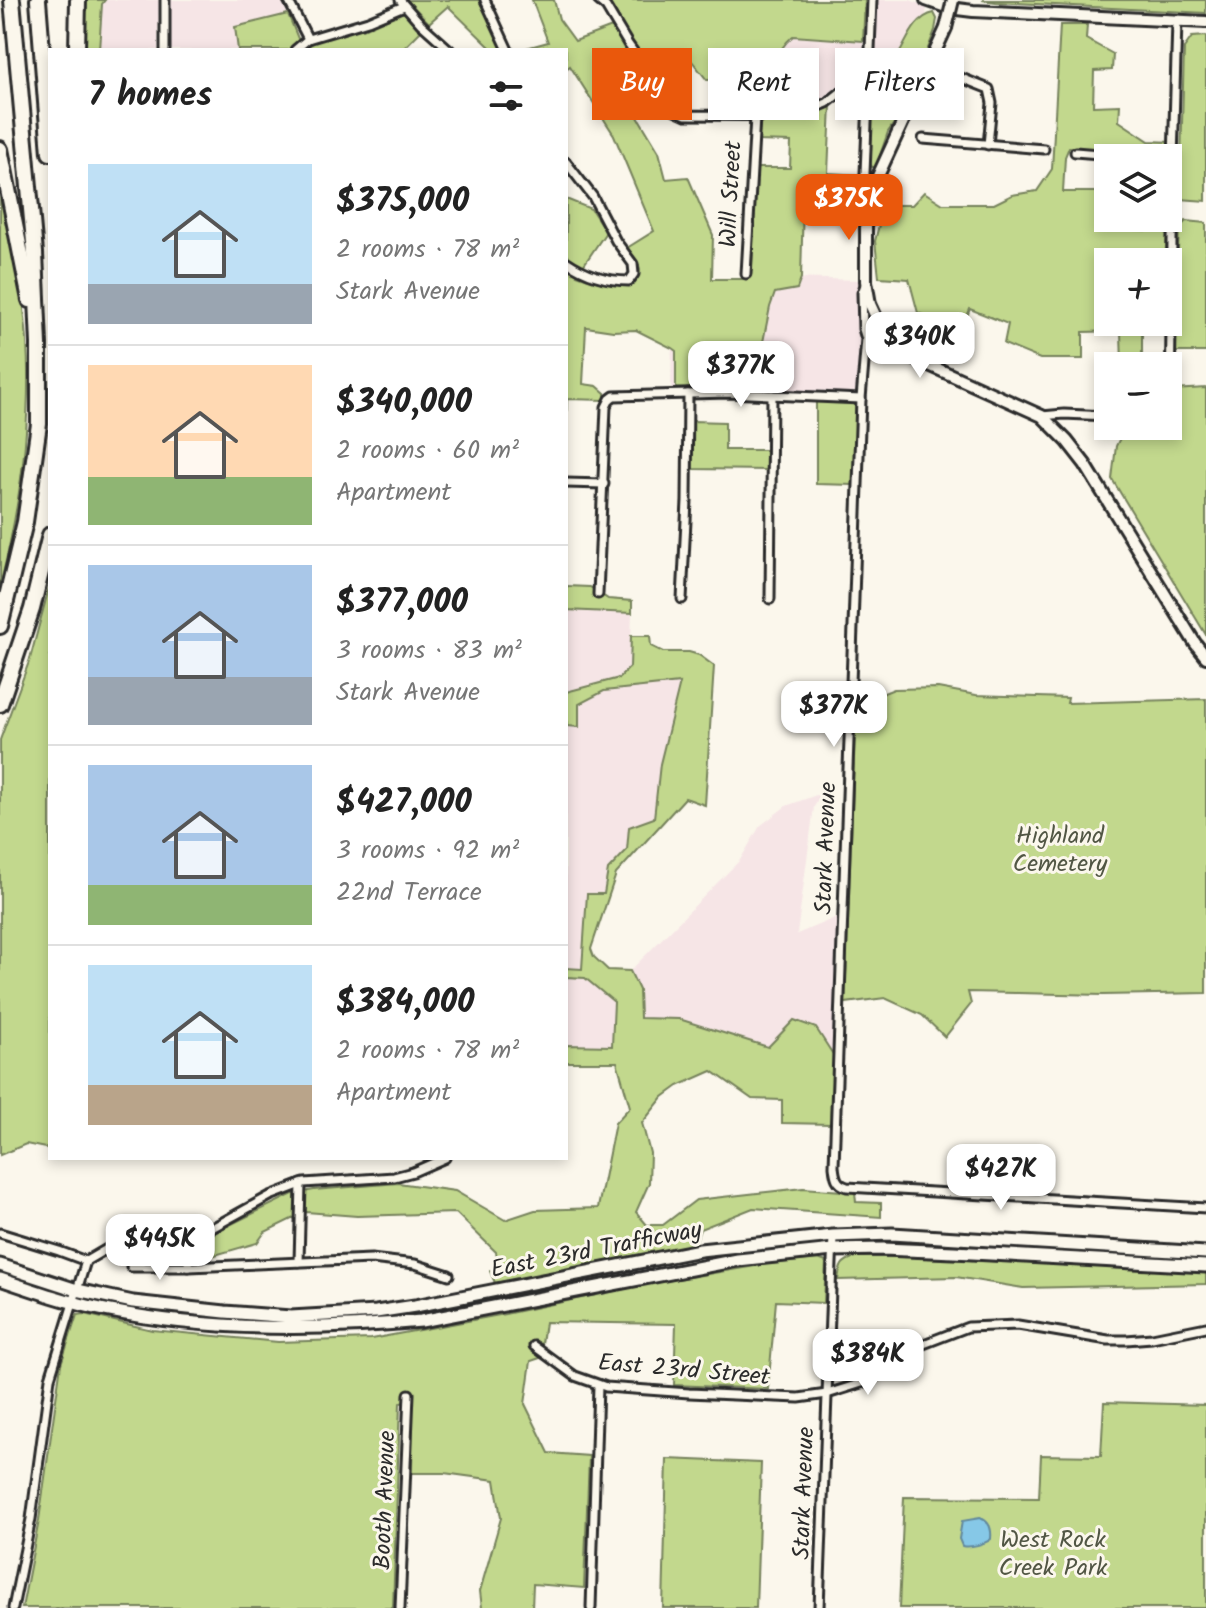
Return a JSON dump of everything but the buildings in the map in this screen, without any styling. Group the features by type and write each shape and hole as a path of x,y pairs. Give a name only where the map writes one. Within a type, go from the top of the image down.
{"highway":[{"path":"0,626 25,522 39,424 39,344 30,181 12,0"},
{"path":"38,0 48,128"},
{"path":"77,48 78,0"},
{"path":"0,149 39,344"},
{"path":"0,704 32,609 48,543"}],"main road":[{"path":"926,0 949,8 973,11 1206,22"},
{"path":"937,48 953,0"},
{"path":"866,202 904,120"},
{"name":"Stark Avenue","path":"866,202 866,281"},
{"path":"866,281 870,304 881,328 894,345 915,359 1042,416 1067,441 1085,464 1206,657"},
{"name":"East 23rd Trafficway","path":"0,1279 75,1296 291,1317 376,1312 700,1250 833,1236 892,1234 1206,1253"},
{"name":"East 23rd Trafficway","path":"0,1265 102,1310 150,1318 275,1328 368,1326 421,1321 738,1260 833,1250 940,1252 1206,1266"}],"street":[{"path":"165,0 165,48"},
{"path":"288,0 308,39"},
{"path":"485,0 507,48"},
{"path":"598,0 606,7 652,80 675,110 686,115 708,116"},
{"name":"Stark Avenue","path":"871,48 872,0"},
{"path":"297,48 308,39 368,21 402,3 448,48"},
{"path":"1171,144 1177,21"},
{"path":"964,79 989,89 992,103 988,145"},
{"name":"Will Street","path":"746,274 755,120"},
{"name":"Stark Avenue","path":"866,202 868,120"},
{"path":"923,139 1044,149"},
{"path":"1075,152 1094,154"},
{"path":"568,165 593,197 616,241 633,264 634,274 629,281 619,281 592,276 568,262"},
{"path":"1170,232 1170,352"},
{"name":"Stark Avenue","path":"866,281 862,293 866,339 861,399 834,1166 836,1179 847,1187 1206,1208"},
{"path":"866,339 881,328"},
{"path":"682,599 688,394"},
{"path":"770,599 772,395"},
{"path":"598,594 606,407 614,396 772,395 861,399"},
{"path":"1042,416 1094,415"},
{"path":"568,483 604,484"},
{"path":"13,1608 31,1519 50,1378 86,1261 123,1243 183,1237 212,1228 270,1196 301,1184 394,1177 441,1160"},
{"path":"299,1262 301,1184"},
{"path":"0,1233 86,1261"},
{"name":"Stark Avenue","path":"819,1608 833,1236"},
{"path":"183,1237 189,1267"},
{"path":"131,1267 385,1259 415,1264 449,1275"},
{"name":"East 23rd Street","path":"534,1346 575,1376 598,1385 799,1398 827,1394 865,1382 921,1345 968,1327 1018,1325 1108,1340 1126,1340 1206,1327"},
{"path":"591,1608 598,1385"},
{"name":"Booth Avenue","path":"400,1608 409,1394"}],"shaded area":[{"path":"105,0 159,0 158,48 99,48 102,4"},
{"path":"170,0 281,0 288,14 236,27 238,48 171,48"},
{"path":"876,0 910,0 927,7 926,15 918,21 902,48 873,48"},
{"path":"793,36 863,41 863,48 835,48 835,90 819,101 819,48 781,46"},
{"path":"751,277 860,280 858,387 855,392 671,391 673,283 750,284"},
{"path":"568,610 632,613 630,667 619,678 568,691"},
{"path":"681,682 660,764 654,818 629,828 627,850 608,870 604,894 587,894 582,969 568,968 568,726 578,726 579,704 604,691"},
{"path":"822,793 814,807 797,934 837,917 834,1056 816,1028 768,1047 679,1019 640,1018 639,990 630,971 740,860 760,826 786,806"},
{"path":"568,977 585,978 614,1002 612,1046 568,1045"}],"green space":[{"path":"85,0 105,0 102,4 99,48 85,48"},
{"path":"407,0 479,0 503,48 491,48 448,6 429,23"},
{"path":"532,0 554,0 559,19 575,41 612,27 626,48 592,48 592,100 570,66 568,68 568,48 526,48 548,42"},
{"path":"604,0 865,0 863,41 793,36 782,48 708,48 708,80 692,61 692,48 636,48"},
{"path":"982,0 1206,0 1206,13 996,2"},
{"path":"405,13 422,30 404,48 305,48 337,33"},
{"path":"934,13 937,19 928,48 902,48 917,24"},
{"path":"288,14 299,41 291,48 238,48 235,27"},
{"path":"1060,25 1087,25 1086,39 1113,54 1112,70 1094,71 1093,106 1120,105 1119,121 1149,141 1171,142 1094,144 1094,149 1069,147 1065,157 1063,192 1094,192 1094,232 1167,232 1166,248 1094,248 1094,332 1083,332 1083,359 1040,359 1004,344 1008,324 970,309 962,329 918,313 909,279 879,277 875,241 884,205 912,205 924,192 943,204 994,204 1012,195 1037,191 1052,169"},
{"path":"1206,36 1206,201 1182,199 1184,48 1192,37"},
{"path":"831,105 828,173 861,175 859,203 803,202 801,278 797,289 775,293 770,307 760,357 770,357 771,383 764,389 676,388 676,351 672,348 636,330 586,327 583,384 597,386 605,393 605,400 568,399 568,200 591,209 606,232 577,275 597,282 632,285 640,270 627,248 654,231 614,135 604,120 640,120 659,152 666,179 688,177 713,235 712,279 744,279 752,270 756,168 790,168 791,142 757,141 758,127 761,122 819,120 819,113"},
{"path":"871,120 896,120 888,132 876,167 870,163"},
{"path":"0,187 23,301 28,409 21,480 0,586"},
{"path":"1186,221 1206,223 1206,352 1173,352 1174,336 1182,336 1182,248 1178,248 1182,225"},
{"path":"1121,336 1142,336 1142,352 1122,352"},
{"path":"1206,388 1206,635 1112,479 1119,440 1182,440 1182,389"},
{"path":"816,400 856,404 854,485 816,484"},
{"path":"692,421 725,422 725,450 768,450 768,470 692,469"},
{"path":"568,586 590,587 608,599 632,601 632,613 568,610"},
{"path":"48,592 48,1149 26,1144 0,1155 0,740 30,659"},
{"path":"631,636 650,636 651,646 663,652 689,652 714,666 705,805 685,798 616,874 591,949 594,957 608,970 630,971 639,990 640,1018 679,1019 768,1047 794,1020 816,1028 834,1056 832,1124 782,1123 782,1100 752,1099 712,1071 678,1086 663,1097 642,1123 650,1153 649,1183 636,1212 647,1225 663,1225 696,1200 803,1188 855,1192 856,1202 881,1203 881,1217 753,1208 700,1229 695,1244 495,1283 490,1271 498,1265 496,1252 456,1213 357,1216 306,1212 265,1232 257,1243 201,1259 194,1258 196,1246 205,1237 293,1194 314,1190 398,1183 455,1191 505,1220 535,1210 598,1208 615,1123 630,1107 617,1062 568,1062 568,1045 612,1046 614,1002 585,978 568,977 568,968 582,969 587,894 604,894 608,870 627,850 629,827 654,818 660,764 680,683 604,691 579,704 579,727 568,726 568,691 619,678 630,667"},
{"name":"Highland Cemetery","path":"938,688 976,695 1068,698 1067,703 1206,699 1206,993 1103,995 968,992 971,1004 945,1037 922,1015 885,998 845,1003 856,704 894,689"},
{"path":"856,1257 1206,1272 1206,1284 1023,1288 956,1277 838,1280 842,1265"},
{"path":"818,1259 826,1262 824,1303 776,1301 768,1389 674,1385 676,1324 545,1322 540,1358 531,1361 525,1404 549,1453 589,1456 584,1588 533,1584 532,1608 482,1608 480,1591 501,1518 495,1480 444,1473 412,1473 413,1401 400,1403 393,1608 22,1608 39,1520 61,1364 77,1315 85,1314 152,1330 278,1342 371,1339 648,1284 767,1264"},
{"name":"West Rock Creek Park","path":"1104,1402 1206,1405 1206,1608 899,1608 904,1497 1039,1498 1041,1455 1101,1456"},
{"path":"667,1459 761,1463 756,1608 663,1608"}],"water":[{"path":"980,1518 990,1526 991,1539 977,1545 962,1546 959,1539 962,1521"}]}
